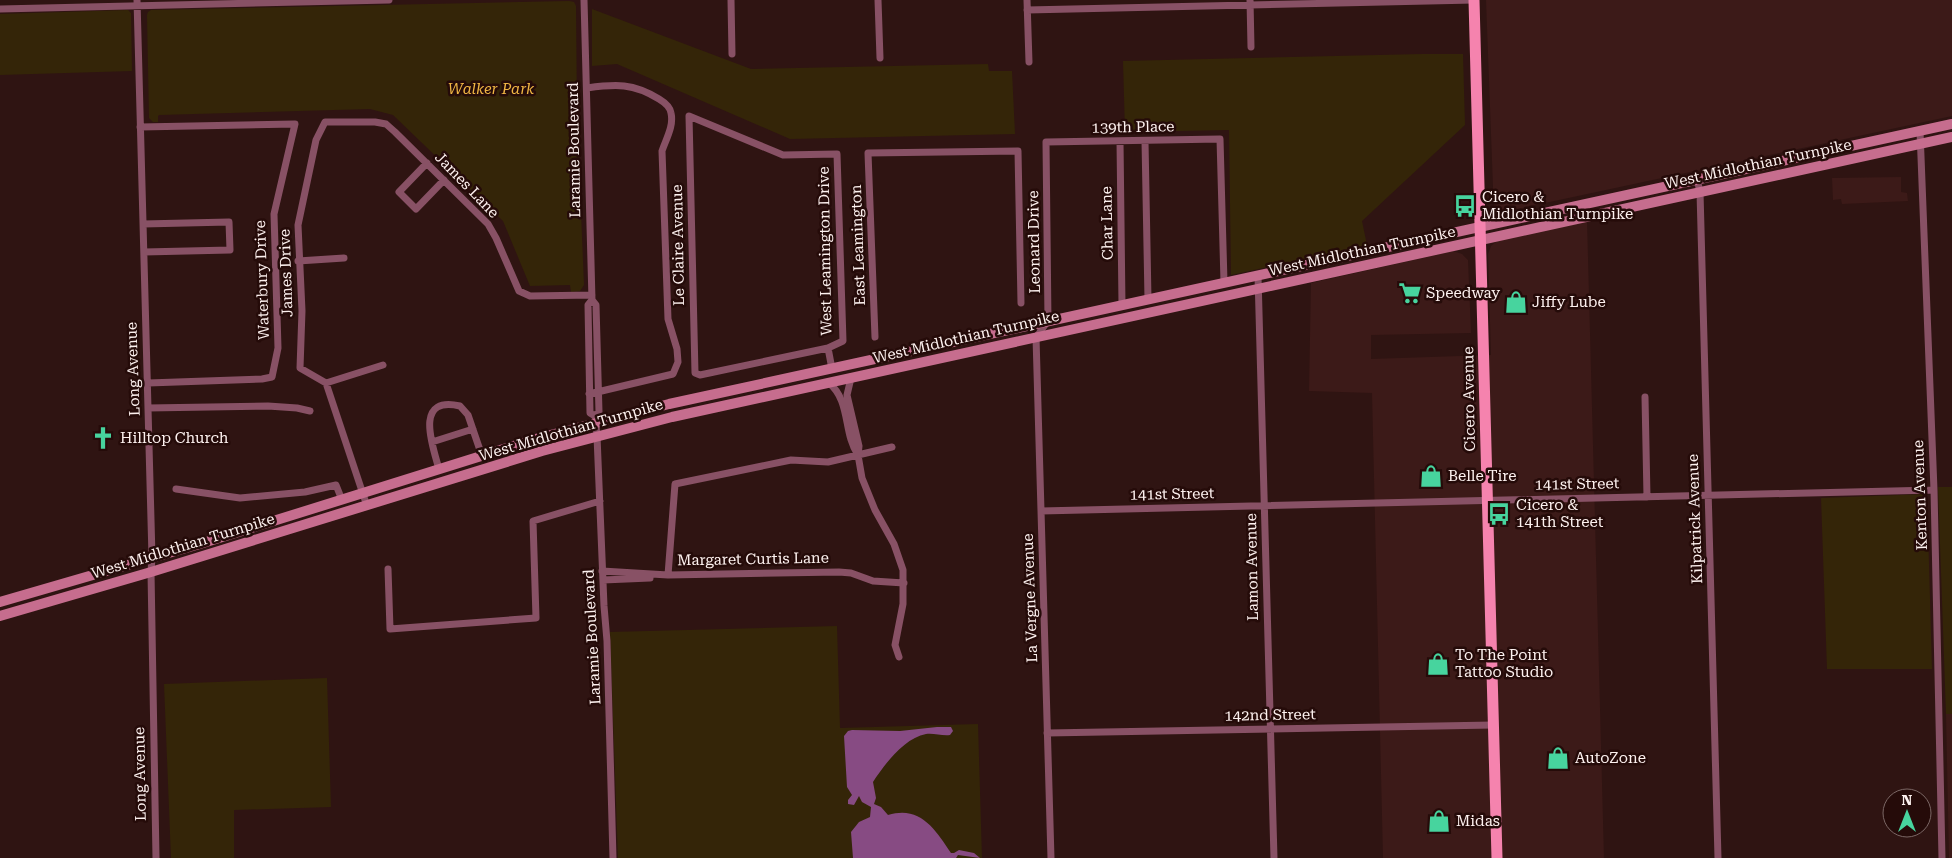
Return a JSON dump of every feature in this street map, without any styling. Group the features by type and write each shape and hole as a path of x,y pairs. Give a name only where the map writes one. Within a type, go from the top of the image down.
{"main road":[{"name":"Cicero Avenue","path":"1474,0 1496,858"},
{"name":"West Midlothian Turnpike","path":"0,602 342,500 595,419 1952,124"},
{"name":"West Midlothian Turnpike","path":"0,616 535,454 672,417 1952,137"},
{"path":"832,369 840,380"}],"street":[{"path":"0,9 137,3 389,0"},
{"name":"Laramie Boulevard","path":"584,0 592,297 596,305 599,412 595,419"},
{"path":"731,0 732,54"},
{"path":"878,0 880,58"},
{"path":"1027,0 1029,62"},
{"path":"1027,10 1250,2 1474,0"},
{"path":"1250,2 1252,47"},
{"name":"Long Avenue","path":"137,3 152,557 150,572 156,858"},
{"path":"587,88 610,85 627,86 641,90 665,103 672,114 670,128 662,151 668,319 678,362 673,374 589,394"},
{"name":"Le Claire Avenue","path":"828,348 700,375 695,373 689,116 783,155 838,154"},
{"name":"James Lane","path":"325,122 375,122 386,124 488,224 519,290 530,296 592,297"},
{"name":"James Drive","path":"325,122 316,140 298,224 298,261 302,311 300,368 326,383"},
{"name":"Waterbury Drive","path":"140,127 295,124 274,214 278,348 272,377 262,379 148,383"},
{"name":"Kenton Avenue","path":"1920,130 1934,490 1942,858"},
{"name":"139th Place","path":"1046,142 1220,139 1224,282"},
{"name":"Char Lane","path":"1120,141 1122,305"},
{"path":"1145,141 1148,299"},
{"name":"Leonard Drive","path":"1046,142 1048,321"},
{"name":"East Leamington","path":"876,336 868,153 1018,151 1021,303"},
{"name":"West Leamington Drive","path":"832,369 828,348 844,341 838,154"},
{"path":"427,163 399,192 416,209 444,180"},
{"name":"Kilpatrick Avenue","path":"1697,179 1700,192 1718,858"},
{"path":"143,224 230,222 230,250 144,252"},
{"path":"298,261 344,258"},
{"name":"Lamon Avenue","path":"1258,276 1274,858"},
{"name":"Laramie Boulevard","path":"592,297 588,305 589,394 590,413 595,419 597,436 602,580 607,641 614,858"},
{"path":"1036,337 1048,321"},
{"name":"La Vergne Avenue","path":"1036,337 1050,858"},
{"path":"367,506 326,383 384,365"},
{"path":"851,378 847,395 859,446 858,456 862,478 869,497 900,557 904,583 903,604 895,645 899,657"},
{"path":"829,383 836,388 841,398 852,447 858,456"},
{"path":"1645,397 1647,496"},
{"path":"439,470 429,433 430,415 440,406 453,404 464,409 468,415 482,456"},
{"path":"148,408 274,406 310,411"},
{"path":"432,442 473,429"},
{"path":"602,580 660,578 668,575 675,484 790,460 822,462 858,456 892,447"},
{"path":"176,489 240,498 305,492 336,485 342,500"},
{"name":"141st Street","path":"1041,510 1934,490"},
{"path":"388,569 390,629 536,618 533,521 600,501"},
{"name":"Margaret Curtis Lane","path":"602,571 668,575 826,571 846,572 882,583 904,583"},
{"name":"142nd Street","path":"1048,733 1493,724"}],"shaded area":[{"path":"1486,0 1952,0 1952,116 1494,214"},
{"path":"1901,177 1901,192 1907,193 1908,201 1842,204 1841,199 1833,200 1832,178"},
{"path":"1587,220 1604,858 1383,858 1372,393 1309,391 1311,283 1453,251 1462,254 1468,260 1471,333 1371,335 1371,359 1491,355 1488,254 1491,246 1498,240"},
{"path":"1946,714 1952,714 1952,858 1949,858"},
{"path":"951,727 953,731 950,735 926,734 902,746 873,782 876,798 874,804 881,807 888,815 909,813 918,816 926,821 951,853 959,850 974,853 980,858 958,855 956,858 853,858 851,832 859,822 870,817 871,807 862,802 859,796 854,805 848,804 848,800 852,795 847,787 844,736 848,731 852,730 900,731"}],"green space":[{"name":"Walker Park","path":"574,2 576,6 577,116 584,285 580,291 571,292 570,285 530,286 503,221 393,115 370,109 159,115 158,122 153,122 149,118 147,15 151,10"},
{"path":"592,9 751,69 988,64 989,71 1012,71 1015,134 790,139 617,64 592,66"},
{"path":"128,10 131,13 132,71 0,75 0,14"},
{"path":"1463,54 1465,125 1362,221 1367,245 1231,275 1229,130 1125,132 1123,61"},
{"path":"1938,487 1952,487 1952,714 1946,714"},
{"path":"1927,494 1932,669 1827,669 1821,498"},
{"path":"837,626 840,728 978,724 982,858 618,858 610,632"},
{"path":"327,678 331,807 234,810 234,858 171,858 164,684"}],"place":[{"name":"Cicero & Midlothian Turnpike","path":"1465,206"},
{"name":"Speedway","path":"1410,293"},
{"name":"Jiffy Lube","path":"1516,302"},
{"name":"Hilltop Church","path":"103,438"},
{"name":"Belle Tire","path":"1431,476"},
{"name":"Cicero & 141th Street","path":"1499,514"},
{"name":"To The Point Tattoo Studio","path":"1438,664"},
{"name":"AutoZone","path":"1558,758"},
{"name":"Midas","path":"1439,821"}]}
